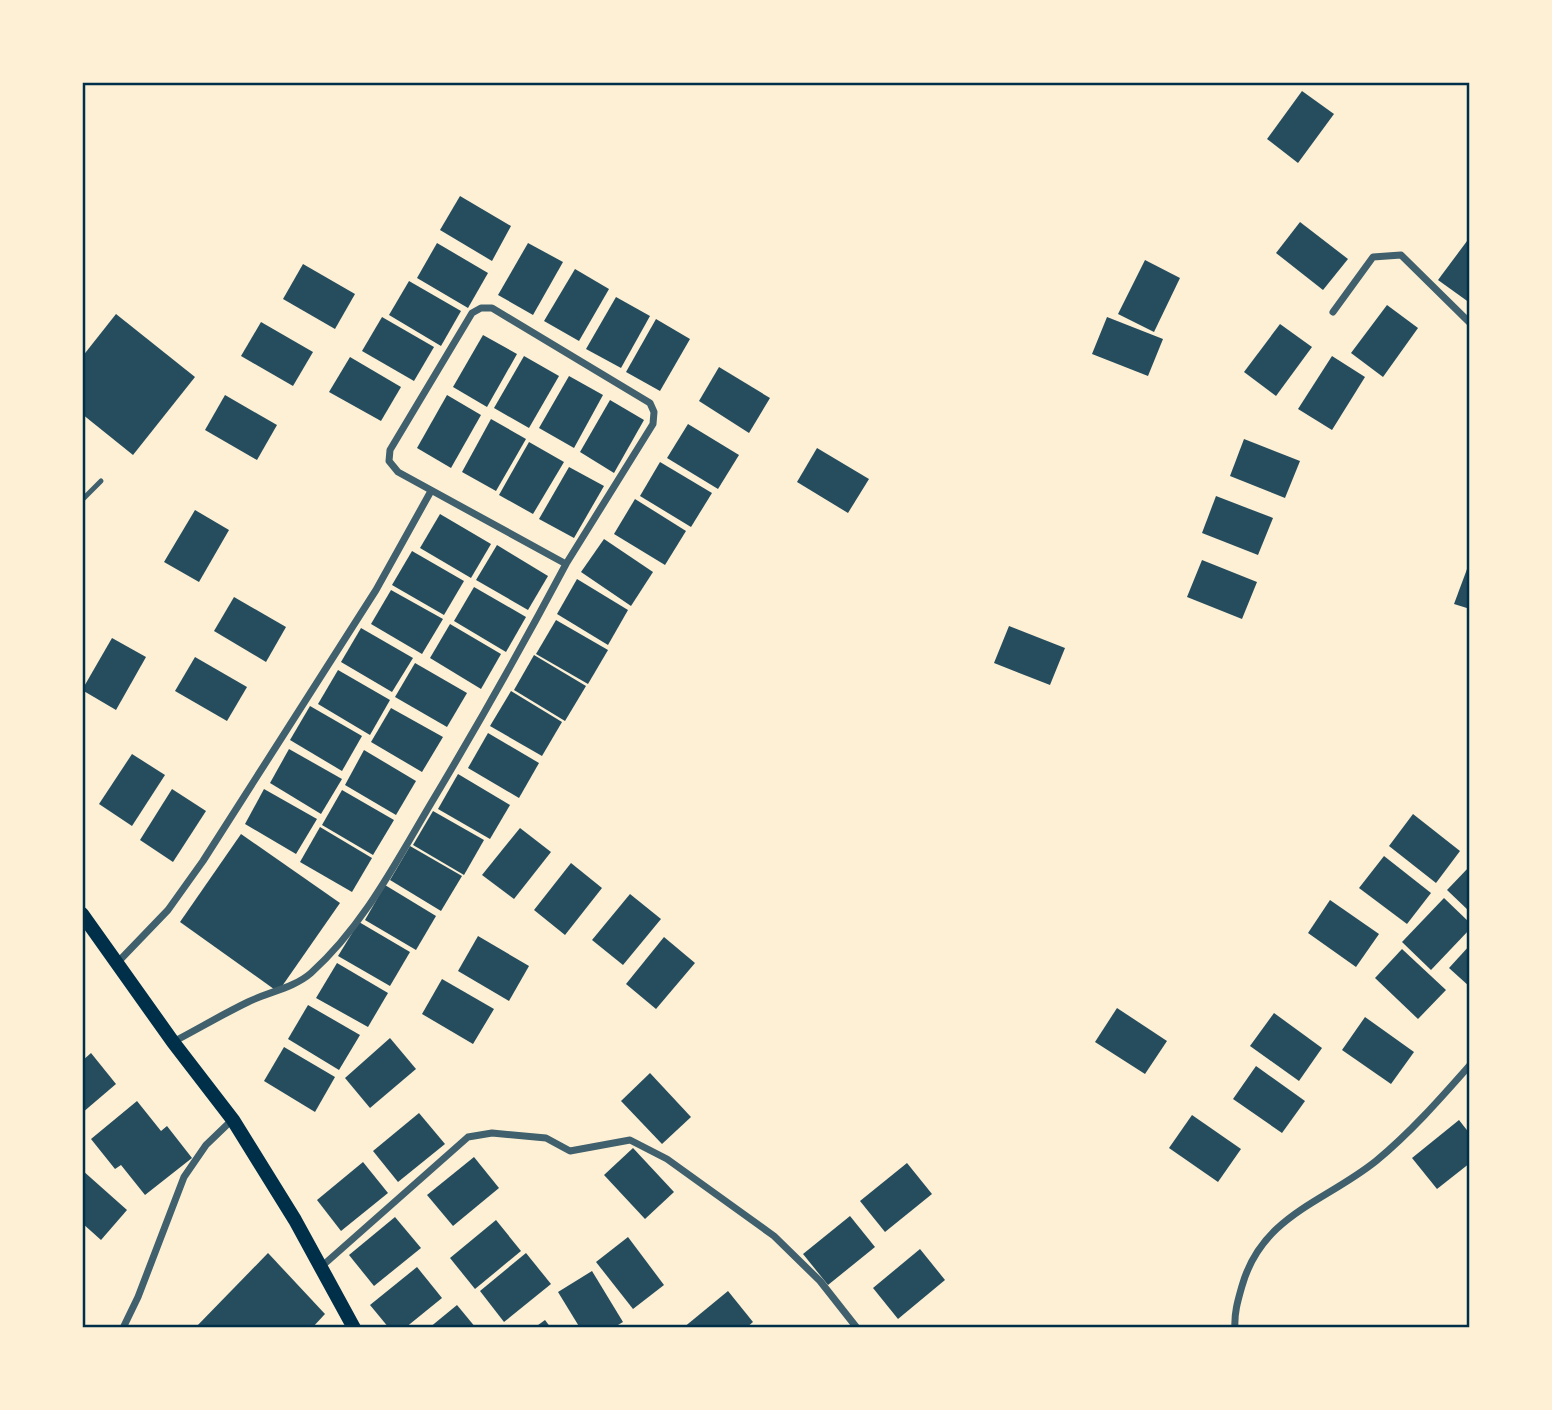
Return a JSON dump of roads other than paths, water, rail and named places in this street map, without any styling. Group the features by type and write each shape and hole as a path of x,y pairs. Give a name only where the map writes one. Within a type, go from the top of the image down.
{"main road":[{"path":"82,914 173,1042 233,1120 295,1220 354,1328"}],"street":[{"path":"1333,312 1373,257 1401,255 1470,323"},
{"path":"173,1042 251,1001 309,975 357,922 378,892 456,761 532,630 566,564 653,424 654,412 650,403 492,308 481,308 472,313 390,450 389,461 392,467 431,491 566,564"},
{"path":"118,962 168,910 204,861 376,590 431,491"},
{"path":"1235,1328 1235,1316 1245,1275 1257,1251 1276,1229 1299,1209 1350,1180 1398,1143 1470,1065"},
{"path":"123,1328 138,1297 184,1177 206,1145 233,1120"},
{"path":"320,1268 468,1137 492,1133 546,1138 570,1151 630,1139 667,1158 774,1236 820,1280 857,1328"}],"lane":[{"path":"82,500 101,481"}]}
